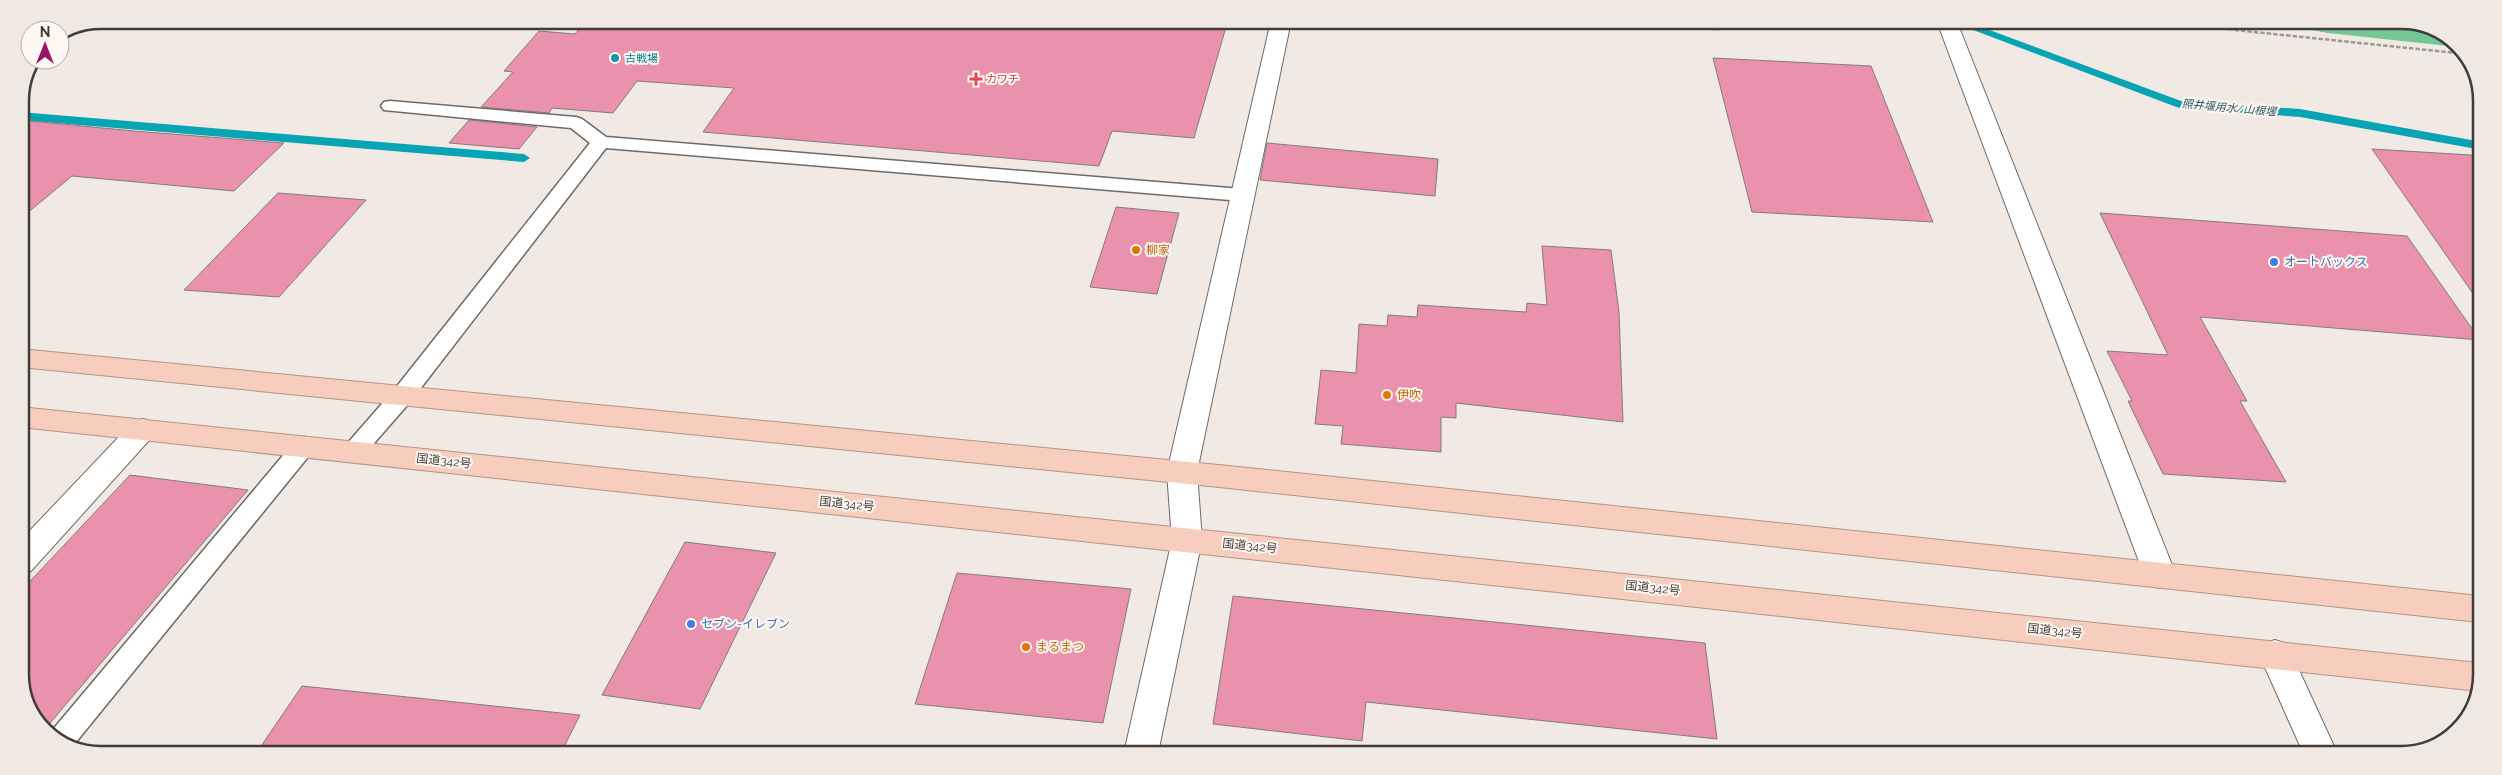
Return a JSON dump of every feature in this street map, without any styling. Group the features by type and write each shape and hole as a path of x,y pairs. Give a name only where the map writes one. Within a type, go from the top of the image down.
{"highway":[{"path":"29,359 1182,472 2473,608"},
{"name":"国道342号","path":"29,418 2473,676"}],"street":[{"path":"1143,746 1187,540 1182,472 1279,29"},
{"path":"1950,29 2160,575"},
{"path":"29,552 143,429"},
{"path":"2275,654 2317,746"}],"lane":[{"path":"390,106 576,122 601,142 1242,195"},
{"path":"354,451 402,396 601,142"},
{"path":"64,736 304,446"}],"path":[{"path":"2230,29 2454,53"}],"green space":[{"path":"2306,29 2411,29 2429,34 2447,46"}],"building":[{"name":"カワチ","path":"579,29 1225,29 1194,138 1112,131 1099,166 703,132 734,88 637,81 613,113 552,108 549,113 481,107 513,72 504,71 539,31 575,34"},
{"path":"1713,58 1871,66 1933,222 1752,212"},
{"path":"469,120 537,127 519,149 449,143"},
{"path":"29,121 284,143 234,191 72,176 29,212"},
{"path":"1267,143 1438,159 1435,196 1260,180"},
{"path":"2372,149 2471,155 2473,157 2473,294"},
{"path":"278,193 366,200 279,297 184,290"},
{"name":"柳家","path":"1116,207 1179,213 1157,294 1090,287"},
{"path":"2100,213 2407,236 2473,330 2473,339 2200,317 2247,401 2240,401 2286,482 2163,474 2128,401 2132,401 2107,351 2168,355"},
{"path":"1542,246 1611,250 1619,312 1623,422 1456,403 1456,418 1441,417 1441,452 1341,444 1343,426 1315,424 1321,370 1356,373 1359,324 1387,326 1388,315 1417,317 1418,305 1526,312 1527,303 1547,305"},
{"path":"130,475 248,490 49,724 38,710 30,688 29,582"},
{"name":"セブン-イレブン","path":"685,542 776,553 700,709 602,695"},
{"name":"まるまつ","path":"957,573 1131,589 1103,723 915,704"},
{"path":"1233,596 1705,643 1717,739 1366,702 1362,741 1213,724"},
{"path":"302,686 580,715 564,746 261,746"}],"waterway":[{"name":"照井堰用水/山根堰","path":"1976,29 2179,104 2209,108 2300,113 2473,144"},
{"path":"29,117 524,158"}],"place":[{"name":"古戦場","path":"615,58"},
{"name":"カワチ","path":"976,79"},
{"name":"柳家","path":"1136,250"},
{"name":"オートバックス","path":"2274,262"},
{"name":"伊吹","path":"1387,395"},
{"name":"セブン-イレブン","path":"691,624"},
{"name":"まるまつ","path":"1026,647"}]}
